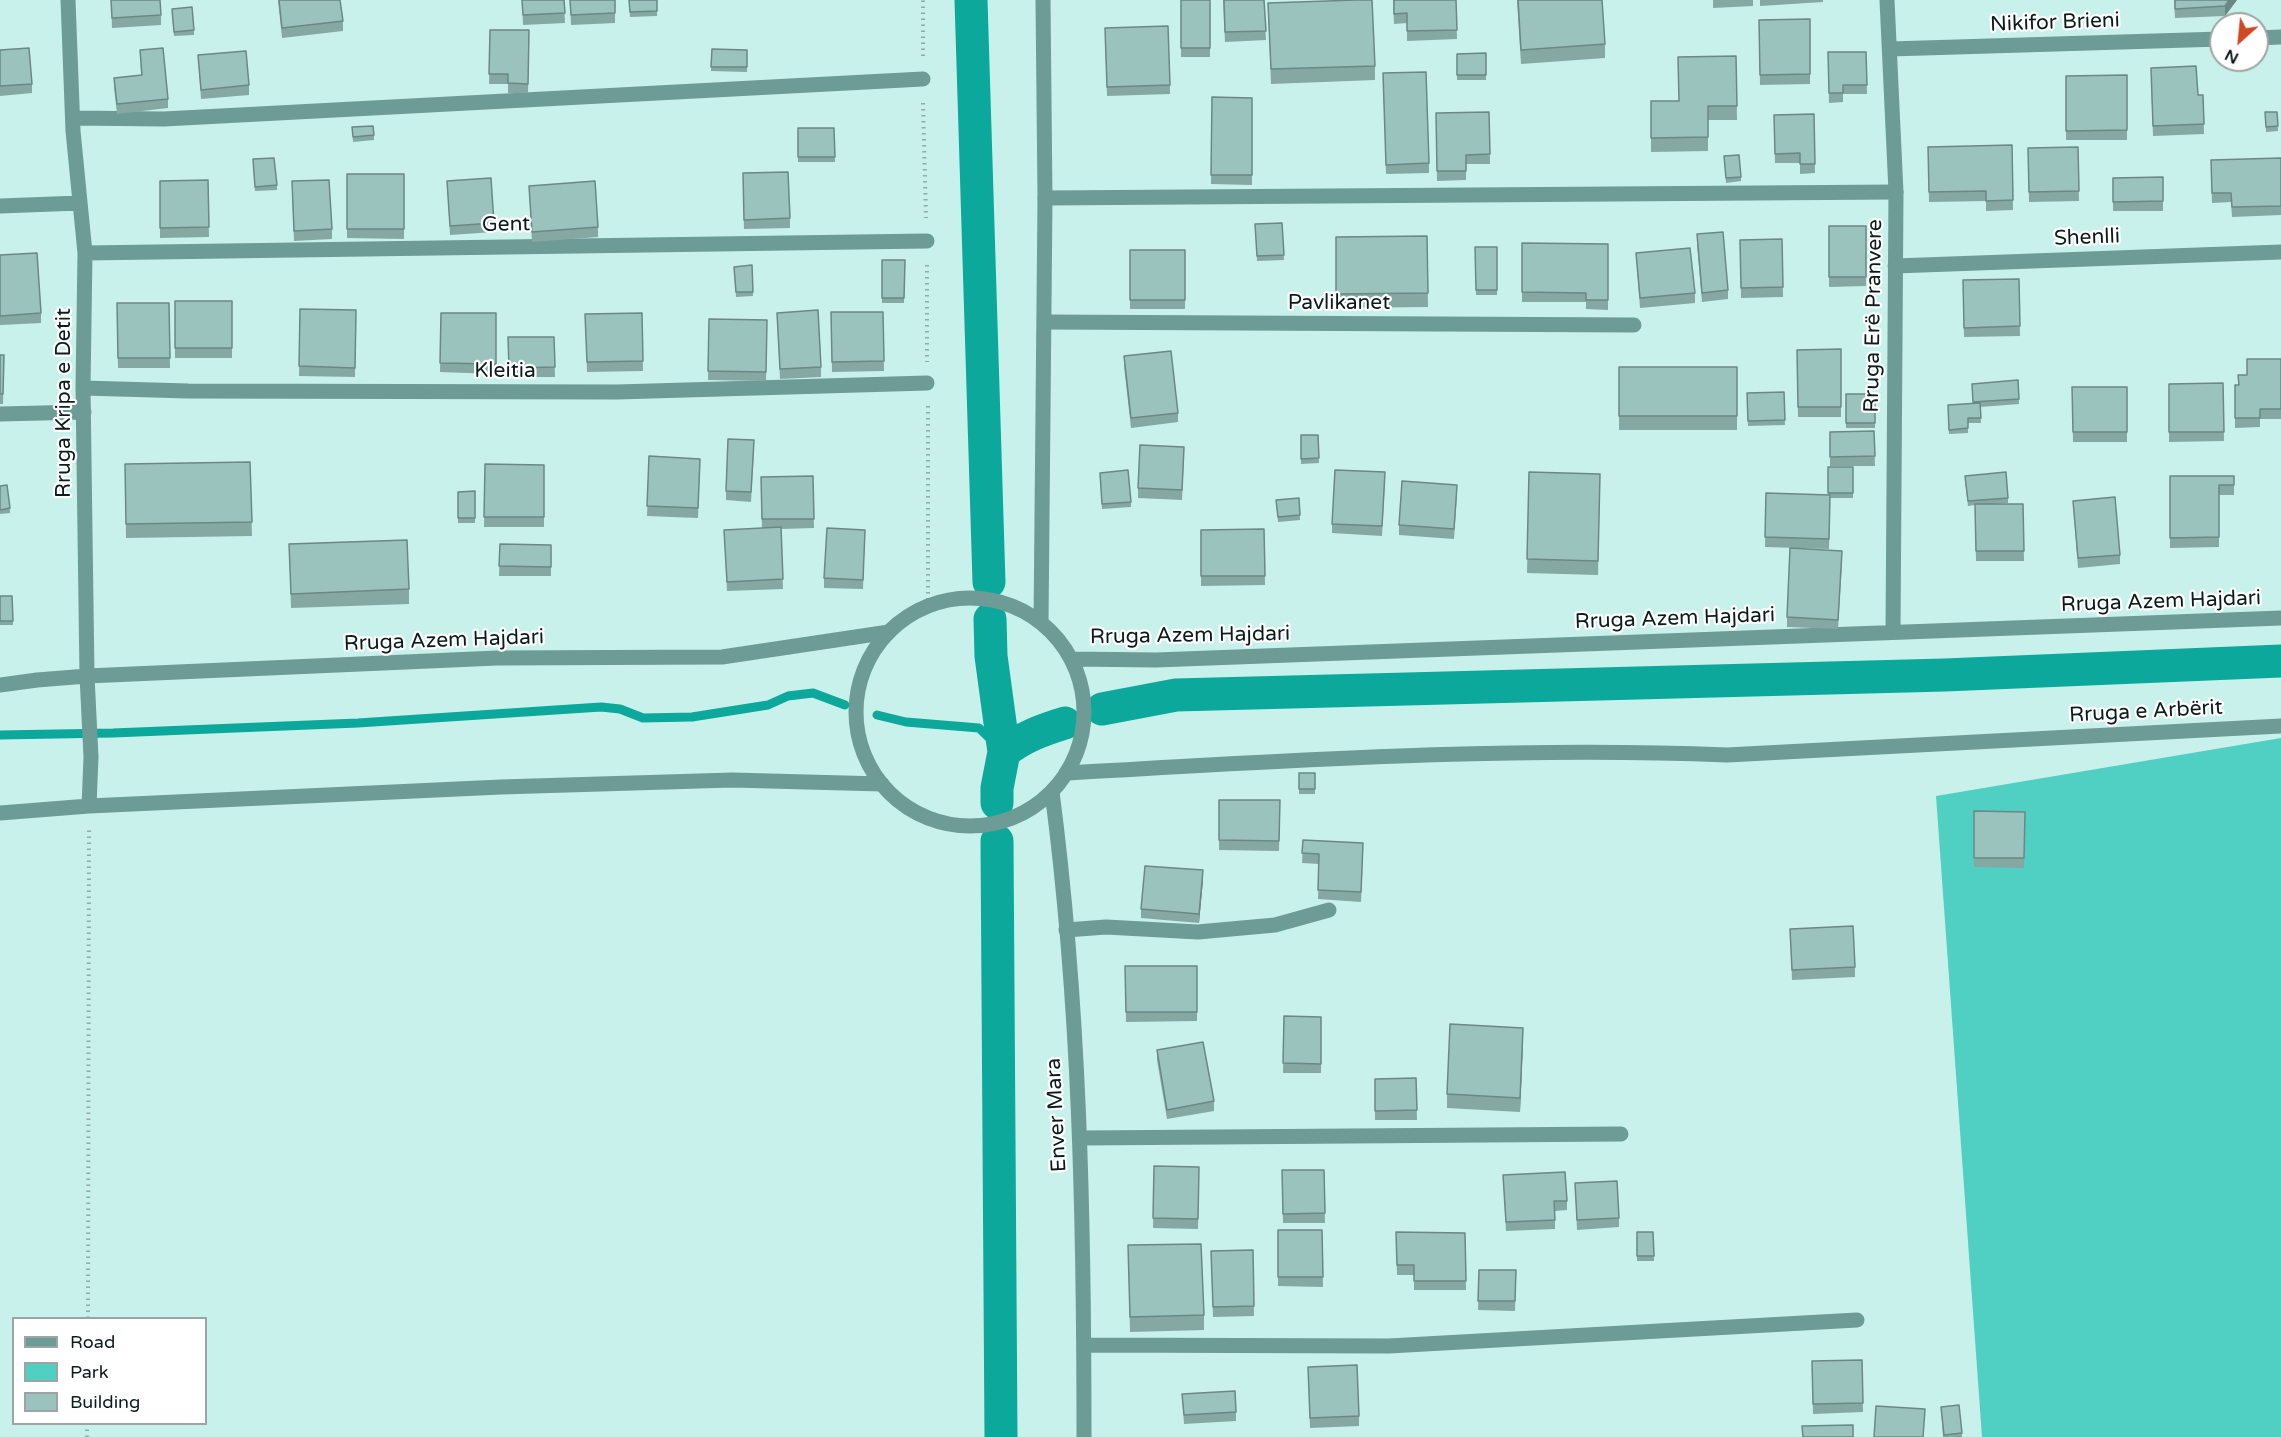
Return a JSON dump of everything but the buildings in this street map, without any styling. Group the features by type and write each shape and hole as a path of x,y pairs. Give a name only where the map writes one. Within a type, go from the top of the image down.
{"street":[{"name":"Rruga Kripa e Detit","path":"68,0 73,118 85,253 83,388 87,676 91,757 89,806"},
{"path":"1041,623 1045,322 1042,0"},
{"name":"Rruga Erë Pranvere","path":"1887,0 1896,192 1893,632"},
{"name":"Nikifor Brieni","path":"1890,49 2209,39"},
{"path":"73,118 164,119 923,79"},
{"path":"1045,198 1896,192"},
{"path":"0,206 80,203"},
{"name":"Gent","path":"85,253 927,240"},
{"name":"Shenlli","path":"1895,266 2281,252"},
{"name":"Pavlikanet","path":"1045,322 1634,325"},
{"name":"Kleitia","path":"83,388 188,391 617,392 927,383"},
{"path":"0,414 84,412"},
{"name":"Rruga Azem Hajdari","path":"975,598 999,602 1021,610 1041,623 1058,640 1071,659 1080,682 1084,705 1080,741 1066,773 1052,792 1033,807 1012,818 989,824 965,826 941,822 919,814 899,801 882,784 869,764 860,742 856,719 857,695 863,672 874,651 889,632 907,617 928,606 951,600 975,598"},
{"name":"Rruga Azem Hajdari","path":"1071,659 1156,660 2281,618"},
{"name":"Rruga Azem Hajdari","path":"0,685 87,676 496,658 722,657 889,632"},
{"name":"Rruga e Arbërit","path":"1066,773 1509,753 1663,752 1727,755 2281,726"},
{"path":"0,813 89,806 535,786 732,780 882,784"},
{"name":"Enver Mara","path":"1052,792 1062,868 1081,1138 1084,1437"},
{"path":"1066,930 1106,927 1197,932 1275,925 1329,910"},
{"path":"1081,1138 1621,1134"},
{"path":"1084,1345 1389,1346 1857,1320"}],"path":[{"path":"923,0 927,240 928,606"},
{"path":"88,1317 89,806"}],"green space":[{"path":"2281,738 2281,1437 1982,1437 1936,796"}],"waterway":[{"path":"971,0 989,582"},
{"path":"990,619 991,656 1004,752 997,788 997,803"},
{"path":"1102,709 1176,695 1945,675 2281,661"},
{"path":"0,735 358,723 601,707 620,709 643,718 692,717 768,705 788,696 813,693 845,705"},
{"path":"877,715 906,722 979,728 1004,752"},
{"path":"1004,752 1033,734 1065,723"},
{"path":"997,841 1001,1437"}]}
